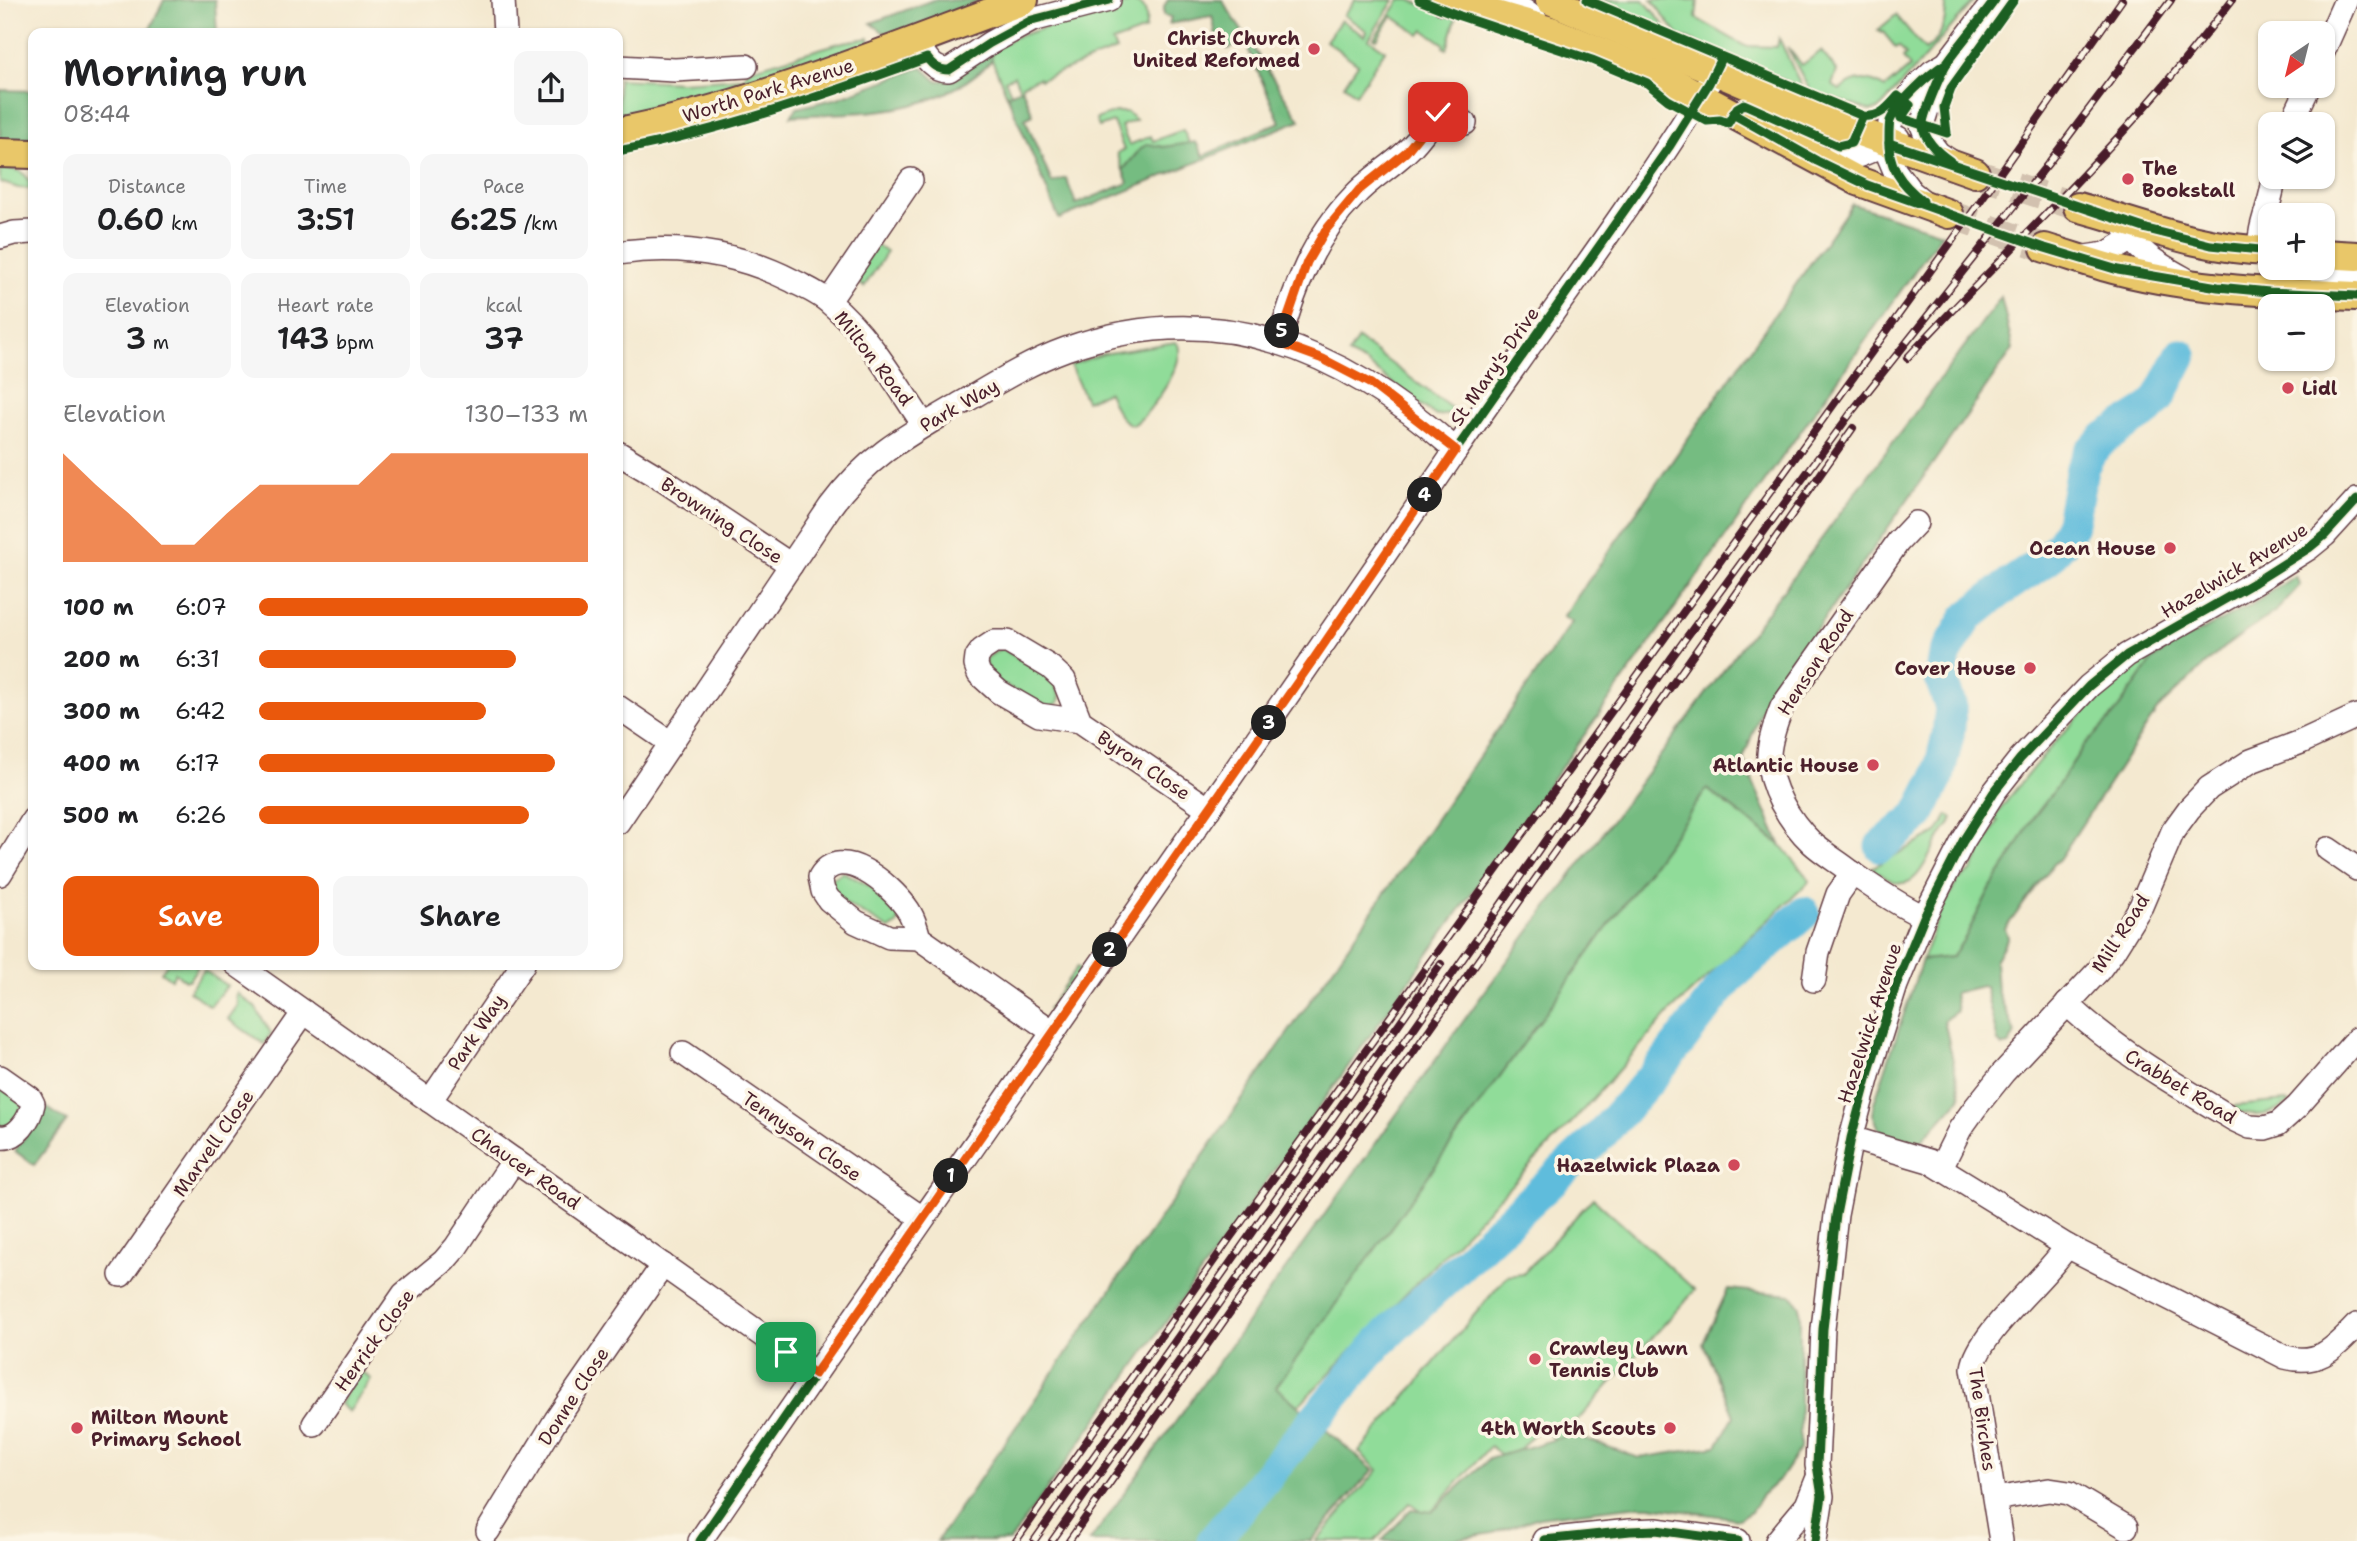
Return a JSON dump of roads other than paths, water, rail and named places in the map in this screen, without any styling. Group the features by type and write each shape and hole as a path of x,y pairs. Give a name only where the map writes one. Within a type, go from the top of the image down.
{"main road":[{"name":"Worth Park Avenue","path":"623,131 686,117 827,74 1024,0"},
{"path":"1444,0 1551,31 1673,82 1858,181 1941,211"},
{"path":"1549,0 1862,133 1889,132 1968,170"},
{"path":"0,153 28,154"},
{"path":"2078,207 2134,230 2258,252"},
{"path":"2045,248 2118,270 2193,283 2269,292 2357,296"},
{"path":"2335,255 2357,256"}],"street":[{"path":"503,0 505,28"},
{"path":"916,41 932,64 941,70 948,70 1032,20 1109,0"},
{"path":"1499,0 1523,10 1551,31"},
{"path":"1968,170 1938,153 1928,140 1922,125 1947,63 1995,0"},
{"path":"2335,25 2346,0"},
{"path":"1817,160 1844,161 1860,157 1889,132 1917,86 1947,63"},
{"name":"Worth Park Avenue","path":"623,67 675,70 746,66"},
{"name":"St Mary's Drive","path":"700,1541 1669,147 1716,71"},
{"path":"1279,343 1307,262 1317,243 1343,208 1376,175 1406,152 1440,110 1465,123"},
{"path":"1889,132 1922,125"},
{"path":"1889,132 1889,157 1895,171 1911,192 1941,211"},
{"path":"829,301 911,180"},
{"path":"2078,258 2106,254 2134,230 2152,260 2193,283"},
{"path":"0,237 28,232"},
{"name":"Milton Road","path":"623,252 690,250 737,258 779,274 829,301 870,347 924,425"},
{"path":"2335,270 2357,272"},
{"name":"Park Way","path":"623,815 853,477 883,451 924,425 1041,359 1068,348 1116,335 1165,327 1237,332 1323,359 1371,384 1456,450"},
{"name":"Browning Close","path":"623,456 791,565"},
{"name":"Hazelwick Avenue","path":"1815,1541 1822,1496 1818,1477 1823,1329 1836,1215 1851,1138 1870,1068 1896,985 1924,917 1976,818 1994,792 2020,759 2089,686 2127,656 2308,548 2325,536 2357,500"},
{"name":"Henson Road","path":"1916,523 1898,542 1782,707 1769,754 1772,780 1794,822 1813,844 1892,902 1924,917"},
{"path":"623,710 671,743"},
{"name":"Mill Road","path":"1941,1167 1960,1129 1975,1108 2113,951 2141,906 2173,831 2189,808 2209,788 2251,761 2357,716"},
{"name":"Byron Close","path":"1080,721 1209,809"},
{"path":"0,874 28,831"},
{"path":"2329,849 2357,869"},
{"path":"1814,981 1818,953 1838,894 1853,873"},
{"path":"919,938 1053,1032"},
{"name":"Chaucer Road","path":"244,970 815,1374"},
{"name":"Park Way","path":"430,1101 519,970"},
{"name":"Crabbet Road","path":"2067,1004 2130,1056 2235,1121 2250,1127 2278,1125 2357,1039"},
{"name":"Marvell Close","path":"121,1275 304,1012"},
{"name":"Tennyson Close","path":"683,1053 922,1218"},
{"path":"0,1077 30,1098 33,1104 32,1111 16,1134 8,1138 0,1137"},
{"path":"1851,1138 1917,1157 1941,1167 2067,1246 2285,1357 2300,1361 2320,1357 2354,1334"},
{"name":"Herrick Close","path":"314,1424 404,1294 444,1261 456,1247 514,1160"},
{"name":"The Birches","path":"2001,1541 1973,1368 1975,1355 1982,1343 2067,1246"},
{"name":"Donne Close","path":"488,1531 571,1398 663,1265"},
{"name":"Hazelwick Avenue","path":"1777,1541 1807,1505 1818,1477"},
{"path":"1995,1500 2049,1490 2069,1493 2126,1527"},
{"path":"1535,1541 1656,1530 1682,1537 1738,1541"},
{"path":"1601,1541 1630,1531"}],"waterway":[{"path":"1881,846 1918,816 1938,777 1948,735 1951,707 1941,679 1945,655 1967,618 2047,559 2062,543 2072,523 2082,468 2091,451 2106,437 2149,410 2159,398 2181,355"},
{"path":"1213,1541 1379,1342 1602,1134 1663,1064 1729,978 1804,913"}],"tunnel":[{"path":"1975,173 2078,207"},
{"path":"1949,214 2045,248"}],"railway":[{"path":"1016,1541 1230,1238 1952,241 2122,0"},
{"path":"1052,1541 1484,929 1672,657 1853,410 2047,165 2171,0"},
{"path":"1907,358 2110,146 2174,73 2232,0"},
{"path":"1069,1541 1853,428"},
{"path":"1034,1541 1441,964"}],"place":[{"name":"Christ Church United Reformed","path":"1314,49"},
{"name":"The Bookstall","path":"2128,179"},
{"name":"Lidl","path":"2288,388"},
{"name":"Ocean House","path":"2170,548"},
{"name":"Cover House","path":"2030,668"},
{"name":"Atlantic House","path":"1873,765"},
{"name":"Hazelwick Plaza","path":"1734,1165"},
{"name":"Crawley Lawn Tennis Club","path":"1535,1359"},
{"name":"Milton Mount Primary School","path":"77,1428"},
{"name":"4th Worth Scouts","path":"1670,1428"}]}
